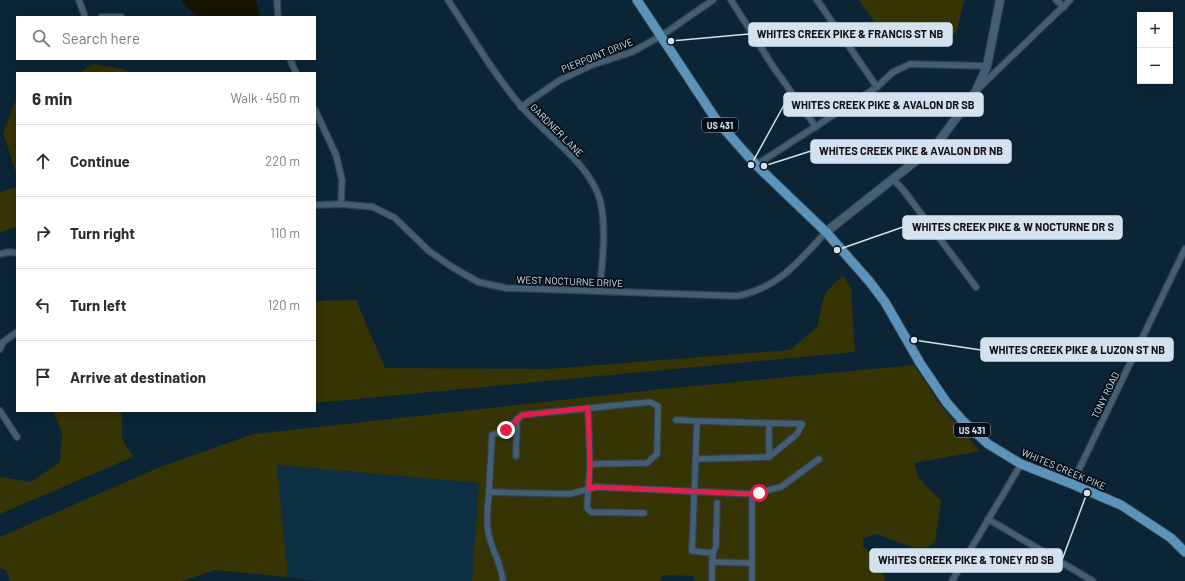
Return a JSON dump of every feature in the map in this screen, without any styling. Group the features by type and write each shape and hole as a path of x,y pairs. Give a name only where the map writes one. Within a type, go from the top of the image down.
{"main road":[{"name":"WHITES CREEK PIKE","path":"637,0 717,121 756,165 826,232 857,266 885,302 920,363 947,403 962,420 988,444 1021,464 1121,505 1171,538 1185,552"}],"street":[{"path":"79,0 85,16"},
{"path":"277,0 278,16"},
{"name":"GARDNER LANE","path":"448,0 495,72 521,107 583,168 591,181 600,199 604,225 600,290"},
{"name":"PIERPOINT DRIVE","path":"521,107 560,80 592,66 632,52 660,36 713,0"},
{"path":"731,0 774,68 816,127"},
{"path":"817,0 877,87"},
{"path":"976,91 987,66 1000,0"},
{"path":"1056,0 1064,7"},
{"path":"826,232 937,144 976,91 1070,0"},
{"path":"290,60 296,72"},
{"path":"756,165 877,87 902,66 918,63 987,66"},
{"path":"316,112 336,154 342,180 341,204"},
{"path":"893,179 904,191 976,287"},
{"name":"WEST NOCTURNE DRIVE","path":"316,205 341,204 373,207 394,218 429,251 452,268 478,282 506,288 600,290 700,296 737,296 748,294 768,286 786,274 826,232"},
{"name":"TONY ROAD","path":"1072,484 1185,249"},
{"path":"0,254 10,252 16,253"},
{"path":"0,349 3,342 16,333"},
{"path":"502,581 500,566 489,538 488,523 492,435 506,430 522,415 650,402 658,406 657,454 652,459 647,463 590,464"},
{"path":"588,408 590,464 587,508 591,512 644,513"},
{"path":"0,412 16,437"},
{"path":"516,456 517,420"},
{"path":"676,420 802,424 797,434 768,458 696,459"},
{"path":"697,421 692,551 713,552"},
{"path":"768,458 769,423"},
{"path":"489,492 570,494 596,487 752,494 781,487 819,459"},
{"path":"952,581 1021,464"},
{"path":"752,494 752,581"},
{"path":"712,581 713,552 716,546 717,503"},
{"path":"988,519 1093,581"},
{"path":"712,562 752,562"}],"shaded area":[{"path":"181,0 256,0 260,16 198,16"},
{"path":"859,0 964,0 956,34 915,24 889,43"},
{"path":"93,64 123,69 129,72 81,72"},
{"path":"16,100 16,173 3,133"},
{"path":"16,187 16,227 0,232 0,192"},
{"path":"843,275 851,288 855,352 316,403 316,301 356,300 385,368 548,369 790,350 817,327 825,293"},
{"path":"914,365 944,410 980,451 914,463 919,478 941,501 935,542 922,551 877,534 863,538 863,546 880,562 885,581 696,581 693,576 664,575 659,581 472,581 479,483 277,465 288,577 215,570 182,581 10,581 6,570 0,568 0,537 160,467 253,434 662,389"},
{"path":"53,412 122,412 122,439 133,457 0,514 0,477 31,482 60,462 62,432"},
{"path":"277,465 479,483 472,581 319,581 288,577"}],"place":[{"name":"WHITES CREEK PIKE & FRANCIS ST NB","path":"671,41"},
{"name":"WHITES CREEK PIKE & AVALON DR SB","path":"751,165"},
{"name":"WHITES CREEK PIKE & AVALON DR NB","path":"764,166"},
{"name":"WHITES CREEK PIKE & W NOCTURNE DR S","path":"837,250"},
{"name":"WHITES CREEK PIKE & LUZON ST NB","path":"914,340"},
{"name":"WHITES CREEK PIKE & TONEY RD SB","path":"1087,493"}],"route":[{"path":"506,430 522,415 588,408 590,464 589,489 596,487 752,494 759,493"}]}
